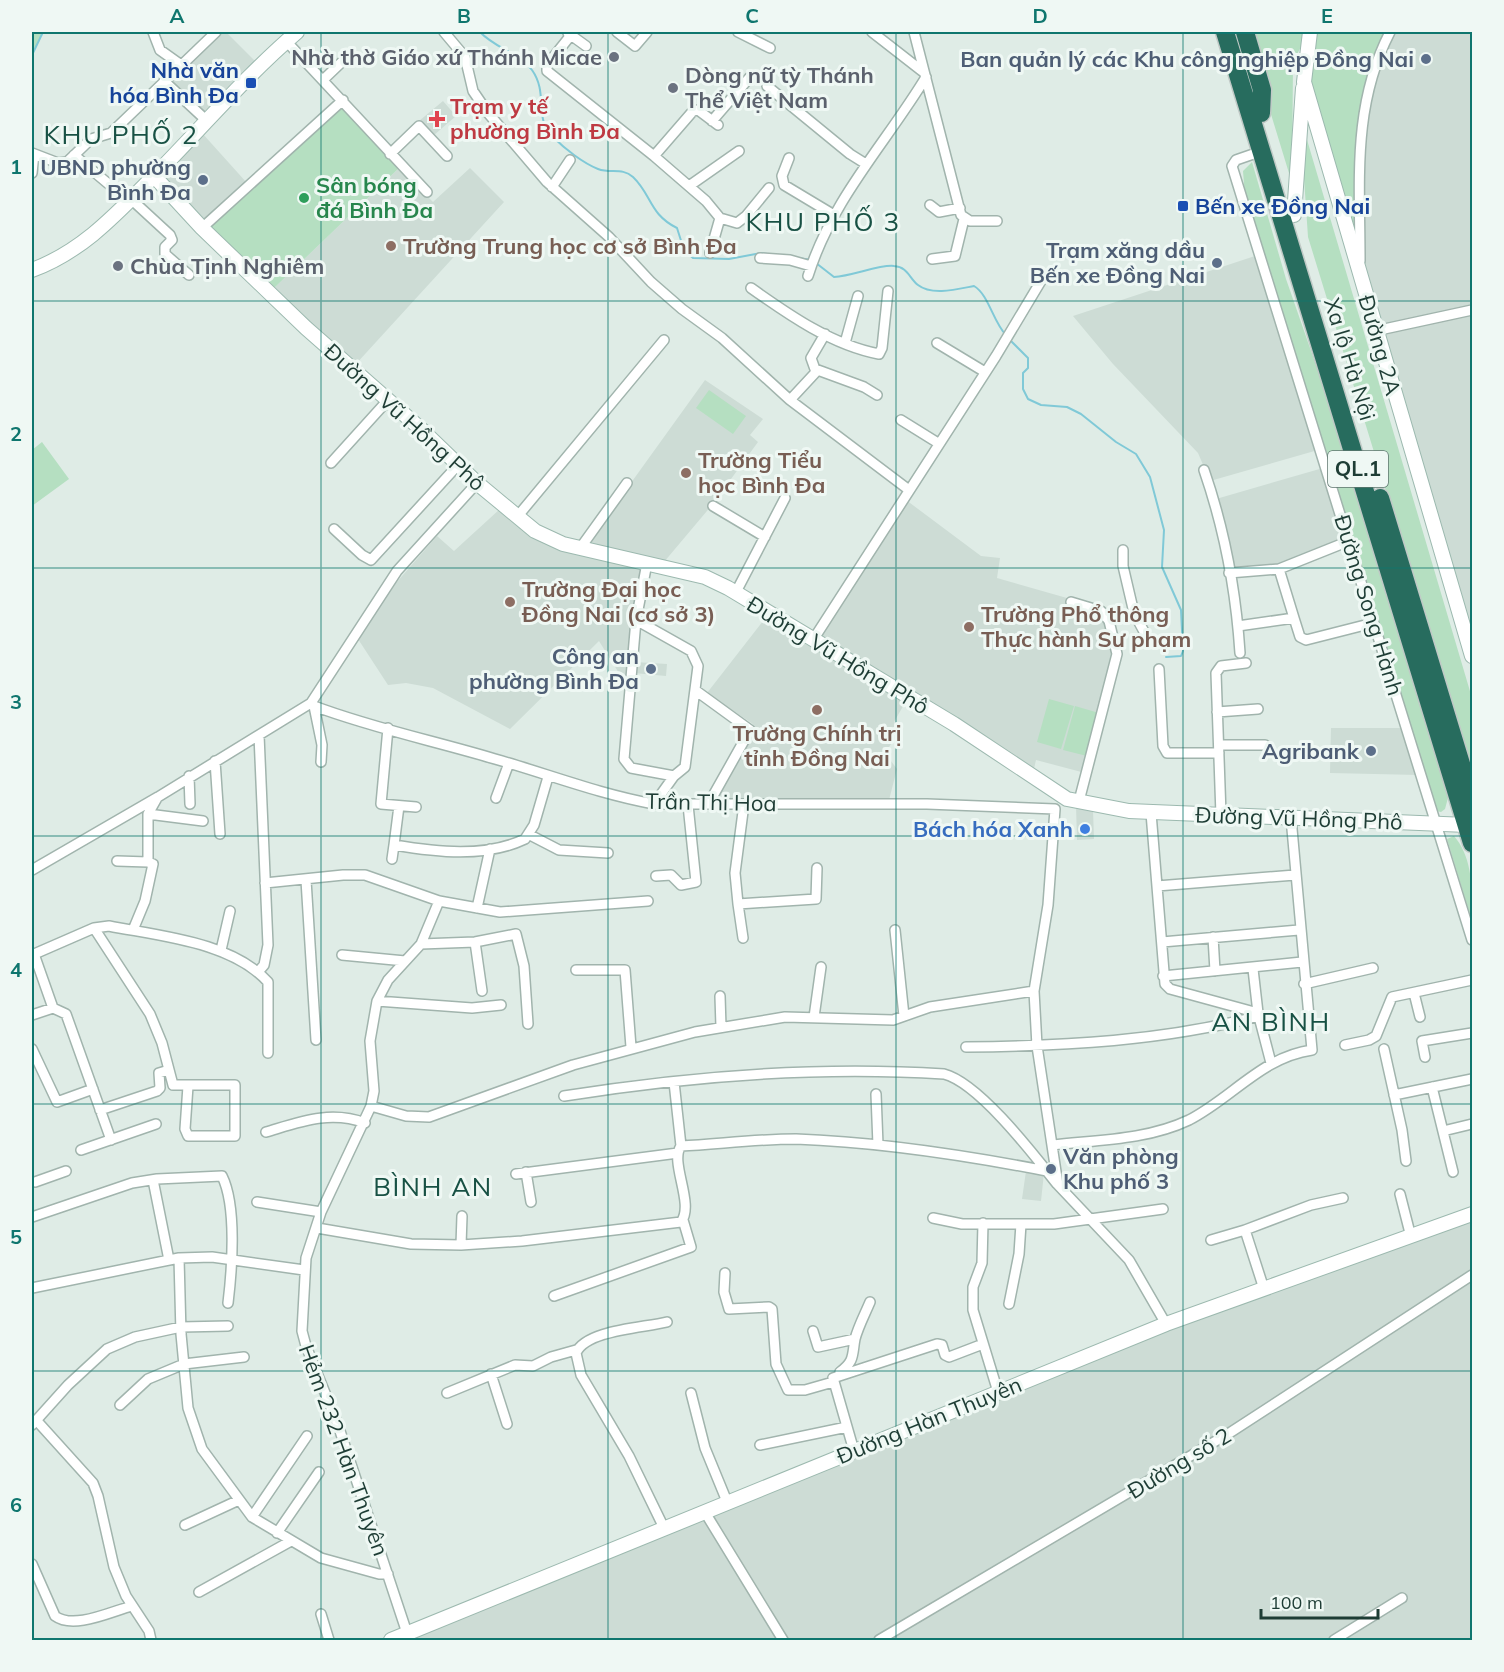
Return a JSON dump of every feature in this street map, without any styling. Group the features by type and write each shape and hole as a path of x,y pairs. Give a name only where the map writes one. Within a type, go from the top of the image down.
{"highway":[{"name":"Xa lộ Hà Nội","path":"1214,32 1234,94 1255,113 1294,215 1473,800"},
{"name":"QL.1","path":"1225,32 1255,113"},
{"name":"QL.1","path":"1236,32 1255,113"},
{"name":"Xa lộ Hà Nội","path":"1245,32 1262,90 1255,113 1262,151 1473,843"}],"street":[{"path":"153,32 160,50 181,65"},
{"path":"32,173 33,154 58,163 66,162 91,140 116,129 216,32"},
{"path":"32,270 70,252 131,201 254,69 297,32"},
{"path":"444,32 465,57 473,91 488,113 552,187 609,237 651,282 722,338 790,400 909,490"},
{"path":"617,32 635,46 647,32"},
{"path":"738,32 770,48"},
{"path":"872,32 924,74"},
{"path":"914,32 964,219 954,256 932,259"},
{"name":"Đường 2A","path":"1310,32 1304,82 1375,331 1473,656"},
{"path":"1360,275 1361,126 1372,72 1390,32"},
{"path":"586,46 569,33 547,65 547,71 654,156 689,186 720,218 737,223 746,216 769,188"},
{"path":"286,41 324,79 427,192"},
{"path":"324,79 347,57"},
{"path":"760,258 790,260 809,271 834,215 924,74"},
{"path":"654,156 693,111 698,110 715,123 750,77"},
{"path":"164,81 207,121"},
{"path":"1294,215 1304,82"},
{"path":"767,86 850,154 866,164"},
{"path":"202,228 343,100"},
{"path":"390,154 419,126 423,127 447,156"},
{"path":"689,186 738,151"},
{"name":"Đường Song Hành","path":"1262,151 1236,160 1232,166 1473,940"},
{"path":"74,155 170,235 172,240 165,247 165,254 189,275"},
{"path":"789,158 782,176 783,185 834,215"},
{"path":"552,187 570,160"},
{"name":"Đường Vũ Hồng Phô","path":"154,176 202,228 306,328 477,483 517,517 547,538 705,577 736,592 954,724 1073,800 1116,810 1151,813 1467,825"},
{"path":"930,205 939,212 960,208"},
{"path":"710,253 720,218"},
{"path":"964,219 997,221"},
{"path":"813,640 1007,338 1041,280"},
{"path":"751,288 825,334 865,351 880,353 888,291"},
{"path":"845,344 858,296"},
{"path":"1375,331 1473,310"},
{"path":"790,400 814,375 815,369 811,358 825,334"},
{"path":"517,517 664,340"},
{"path":"938,343 985,372"},
{"path":"815,369 864,387 877,395"},
{"path":"331,463 388,400"},
{"path":"901,420 938,443"},
{"path":"334,529 362,555 371,560 458,465"},
{"path":"1204,470 1219,521 1238,627 1239,653"},
{"path":"32,870 313,705 397,571 477,483"},
{"path":"581,547 627,483"},
{"path":"736,592 785,498"},
{"path":"713,506 765,537"},
{"path":"1228,573 1279,569 1349,541"},
{"path":"1123,550 1123,566 1134,613 1148,639"},
{"path":"647,563 636,620 624,759 631,768 674,776"},
{"path":"1279,569 1299,636 1306,640 1373,623"},
{"path":"1058,1185 1037,1046 1034,991 1048,905 1055,809 1073,800 1117,654 1109,621 1101,611 1071,602"},
{"path":"1109,621 1134,613"},
{"path":"1238,627 1294,618"},
{"path":"636,620 691,651 698,666 685,767 674,776 654,804"},
{"path":"1221,815 1217,670 1221,666 1246,663"},
{"path":"1159,669 1163,746 1167,753 1265,745"},
{"path":"695,690 750,730 709,803"},
{"path":"313,705 322,745 321,762"},
{"name":"Trần Thị Hoa","path":"313,705 343,717 509,763 548,777 654,804 927,804 1055,809"},
{"path":"1217,712 1258,709"},
{"path":"388,728 381,804 416,807"},
{"path":"258,972 264,965 268,945 259,735"},
{"path":"215,761 220,834"},
{"path":"496,798 509,763"},
{"path":"189,776 190,804"},
{"path":"394,845 435,852 490,849 519,842 530,835 548,777"},
{"path":"148,862 148,814 158,797"},
{"path":"743,938 735,873 744,804"},
{"path":"656,876 672,875 681,885 696,882 688,805"},
{"path":"392,859 399,806"},
{"path":"1151,813 1163,976 1170,989 1258,1014"},
{"path":"148,814 203,821"},
{"path":"1053,1145 1138,1136 1160,1131 1189,1120 1271,1063 1293,1052 1312,1050 1299,930 1291,818"},
{"path":"530,835 559,850 608,853"},
{"path":"477,908 490,849"},
{"path":"117,861 153,864 145,901 133,930"},
{"path":"738,904 816,899 817,868"},
{"path":"265,883 365,875 439,901 500,912 648,901"},
{"path":"1157,886 1295,875"},
{"path":"306,879 316,1041"},
{"name":"Hẻm 232 Hàn Thuyên","path":"407,1633 339,1425 306,1346 302,1331 304,1270 321,1212 365,1123 371,1106 374,1091 370,1041 377,1001 388,980 421,944 439,901"},
{"path":"221,950 230,911"},
{"path":"53,1008 33,954 94,928 109,926 133,930 221,950 258,972 268,982 268,1053"},
{"path":"94,928 150,1014 162,1043 173,1085 235,1085 235,1136 188,1136 185,1129 188,1086"},
{"path":"895,930 904,1016"},
{"path":"1162,942 1299,930"},
{"path":"421,944 475,942 512,933 517,935 524,966 528,1024"},
{"path":"1213,937 1215,971"},
{"path":"475,942 482,991"},
{"path":"342,955 405,961"},
{"path":"1163,976 1252,969 1302,962"},
{"path":"814,1017 821,967"},
{"path":"1304,984 1373,968"},
{"path":"1252,969 1258,1014 1271,1063"},
{"path":"576,970 625,970 631,1047"},
{"path":"1345,1045 1369,1040 1376,1036 1388,1001 1392,998 1473,980"},
{"path":"371,1106 406,1116 429,1117 631,1047 721,1027 785,1017 893,1020 930,1007 1034,991"},
{"path":"1414,993 1420,1017"},
{"path":"720,996 721,1027"},
{"path":"377,1001 472,1008 501,1005"},
{"path":"32,1015 53,1008 66,1014 111,1140"},
{"path":"966,1047 1037,1046 1135,1039 1204,1030 1258,1014"},
{"path":"1425,1057 1422,1041 1473,1033"},
{"path":"32,1049 57,1102 93,1089"},
{"path":"1384,1049 1406,1161"},
{"path":"100,1110 157,1091 159,1073 169,1070"},
{"path":"564,1096 674,1082 810,1072 944,1074 955,1078 1000,1116 1024,1141 1058,1185 1129,1260 1166,1324"},
{"path":"1394,1095 1473,1078"},
{"path":"554,1296 691,1246 683,1220 684,1199 674,1082"},
{"path":"1432,1086 1454,1172"},
{"path":"876,1094 878,1145"},
{"path":"266,1132 323,1116 339,1116 365,1123"},
{"path":"81,1150 156,1124"},
{"path":"1443,1131 1473,1124"},
{"path":"531,1202 521,1173 680,1150 793,1139 878,1145 966,1155 1047,1171"},
{"path":"35,1182 66,1171"},
{"path":"32,1217 132,1183 153,1180 223,1178 229,1205 233,1261 228,1303"},
{"path":"153,1180 169,1260"},
{"path":"1400,1194 1411,1237"},
{"path":"1211,1240 1311,1205 1343,1198"},
{"path":"257,1202 321,1212"},
{"path":"933,1218 962,1224 1054,1224 1087,1217 1163,1209"},
{"name":"Đường Hàn Thuyên","path":"391,1641 1166,1324 1473,1214"},
{"path":"461,1245 462,1216"},
{"path":"316,1228 393,1242 461,1245 522,1241 678,1223 683,1220"},
{"path":"983,1223 982,1263 973,1287 972,1297 998,1392"},
{"path":"1009,1304 1019,1254 1021,1224"},
{"path":"1245,1230 1264,1289"},
{"path":"32,1288 179,1258 212,1257 304,1270"},
{"path":"179,1258 181,1328 188,1408 202,1449 252,1517 321,1558 370,1572 388,1574"},
{"path":"725,1273 724,1292 729,1309 772,1309 776,1364 788,1390 805,1390 937,1344 942,1345 945,1355 949,1356 983,1344"},
{"name":"Đường số 2","path":"879,1641 1231,1432 1473,1275"},
{"path":"834,1379 851,1364 855,1356 855,1339 870,1302"},
{"path":"447,1394 515,1365 533,1366 551,1357 576,1350 598,1335 667,1322"},
{"path":"151,1641 114,1567 93,1483 34,1423 68,1385 107,1349 135,1337 181,1328 228,1326"},
{"path":"813,1331 818,1347 855,1339"},
{"path":"576,1350 581,1375 629,1456 665,1530"},
{"path":"120,1404 148,1378 184,1364 244,1357"},
{"path":"491,1374 507,1424"},
{"path":"834,1379 854,1451"},
{"path":"691,1393 705,1448 728,1504"},
{"path":"760,1445 847,1427"},
{"path":"252,1517 307,1436"},
{"path":"277,1533 319,1472"},
{"path":"185,1525 239,1500"},
{"path":"706,1514 783,1641"},
{"path":"199,1592 291,1541"},
{"path":"32,1564 55,1616 61,1621 81,1620 132,1606"},
{"path":"1335,1641 1402,1598"},
{"path":"321,1614 329,1641"}],"shaded area":[{"path":"220,32 226,32 256,62 205,116 168,81"},
{"path":"1395,32 1472,32 1472,641 1362,264 1362,127 1384,47"},
{"name":"Trạm y tế phường Bình Đa","path":"443,101 456,116 426,142 413,126"},
{"name":"UBND phường Bình Đa","path":"202,133 247,183 203,223 160,176"},
{"name":"Trường Trung học cơ sở Bình Đa","path":"399,168 433,202 470,168 504,202 355,365 272,290"},
{"path":"1255,256 1318,450 1210,481 1198,453 1113,364 1073,316"},
{"name":"Trường Tiểu học Bình Đa","path":"705,380 763,419 750,435 758,442 712,505 664,562 587,544"},
{"path":"1323,468 1345,539 1278,566 1231,570 1216,499"},
{"name":"Trường Phổ thông Thực hành Sư phạm","path":"906,500 981,556 1000,558 997,578 1102,608 1116,637 1089,774 1036,760 1033,773 818,637"},
{"name":"Trường Đại học Đồng Nai (cơ sở 3)","path":"500,509 534,536 643,566 627,686 599,641 510,729 433,688 406,683 388,685 358,639 396,583 437,536 454,551"},
{"name":"Trường Chính trị tỉnh Đồng Nai","path":"767,616 906,701 894,722 901,729 885,753 897,769 889,800 710,800 753,736 754,729 753,724 707,693"},
{"name":"Công an phường Bình Đa","path":"635,662 667,664 666,676 634,673"},
{"name":"Agribank","path":"1331,728 1404,728 1419,775 1330,773"},
{"name":"Bách hóa Xanh","path":"1076,805 1093,810 1094,839 1077,840"},
{"path":"1026,1171 1044,1173 1041,1201 1022,1199"},
{"path":"1472,1219 1472,1640 402,1640 1168,1328"}],"green space":[{"path":"32,32 43,32 32,55"},
{"path":"1250,32 1305,32 1303,43 1293,62 1292,183 1270,111"},
{"path":"1315,32 1390,32 1358,127 1358,259 1309,81"},
{"name":"Sân bóng đá Bình Đa","path":"342,104 399,168 272,290 208,227"},
{"path":"1305,133 1472,698 1472,771 1308,237 1301,134"},
{"path":"1252,162 1286,279 1326,394 1449,794 1445,809 1441,812 1436,811 1245,196 1243,171"},
{"path":"709,390 746,416 733,434 696,408"},
{"path":"42,442 69,479 32,506 32,450"},
{"path":"1049,699 1074,706 1061,749 1037,742"},
{"path":"1075,706 1099,713 1087,756 1063,750"},
{"path":"1454,836 1461,845 1468,866 1472,888 1472,921 1447,839"}],"waterway":[{"path":"32,55 43,32"},
{"path":"480,32 527,64 532,70 540,88 544,122 553,137 574,155 592,166 603,170 625,172 633,177 661,217 677,228 684,250 693,258 729,259 761,253 812,260"},
{"path":"816,263 834,277 894,266 902,268 918,285 930,290 945,291 974,286 984,296 1006,335"},
{"path":"1010,340 1028,358 1028,368 1023,373 1023,389 1028,399 1041,405 1067,407 1081,414 1116,442 1136,454 1150,477 1164,530 1162,567 1181,610 1183,651 1181,656 1166,657"}],"place":[{"name":"Nhà thờ Giáo xứ Thánh Micae","path":"614,57"},
{"name":"Ban quản lý các Khu công nghiệp Đồng Nai","path":"1426,59"},
{"name":"Nhà văn hóa Bình Đa","path":"251,83"},
{"name":"Dòng nữ tỳ Thánh Thể Việt Nam","path":"673,88"},
{"name":"Trạm y tế phường Bình Đa","path":"437,119"},
{"name":"UBND phường Bình Đa","path":"203,180"},
{"name":"Sân bóng đá Bình Đa","path":"304,198"},
{"name":"Bến xe Đồng Nai","path":"1183,206"},
{"name":"Trường Trung học cơ sở Bình Đa","path":"391,246"},
{"name":"Trạm xăng dầu Bến xe Đồng Nai","path":"1217,263"},
{"name":"Chùa Tịnh Nghiêm","path":"118,266"},
{"name":"Trường Tiểu học Bình Đa","path":"686,473"},
{"name":"Trường Đại học Đồng Nai (cơ sở 3)","path":"510,602"},
{"name":"Trường Phổ thông Thực hành Sư phạm","path":"969,627"},
{"name":"Công an phường Bình Đa","path":"651,669"},
{"name":"Trường Chính trị tỉnh Đồng Nai","path":"817,710"},
{"name":"Agribank","path":"1371,751"},
{"name":"Bách hóa Xanh","path":"1085,829"},
{"name":"Văn phòng Khu phố 3","path":"1051,1169"}],"district":[{"name":"KHU PHỐ 2","path":"121,135"},
{"name":"KHU PHỐ 3","path":"823,222"},
{"name":"AN BÌNH","path":"1271,1022"},
{"name":"BÌNH AN","path":"433,1187"}]}
